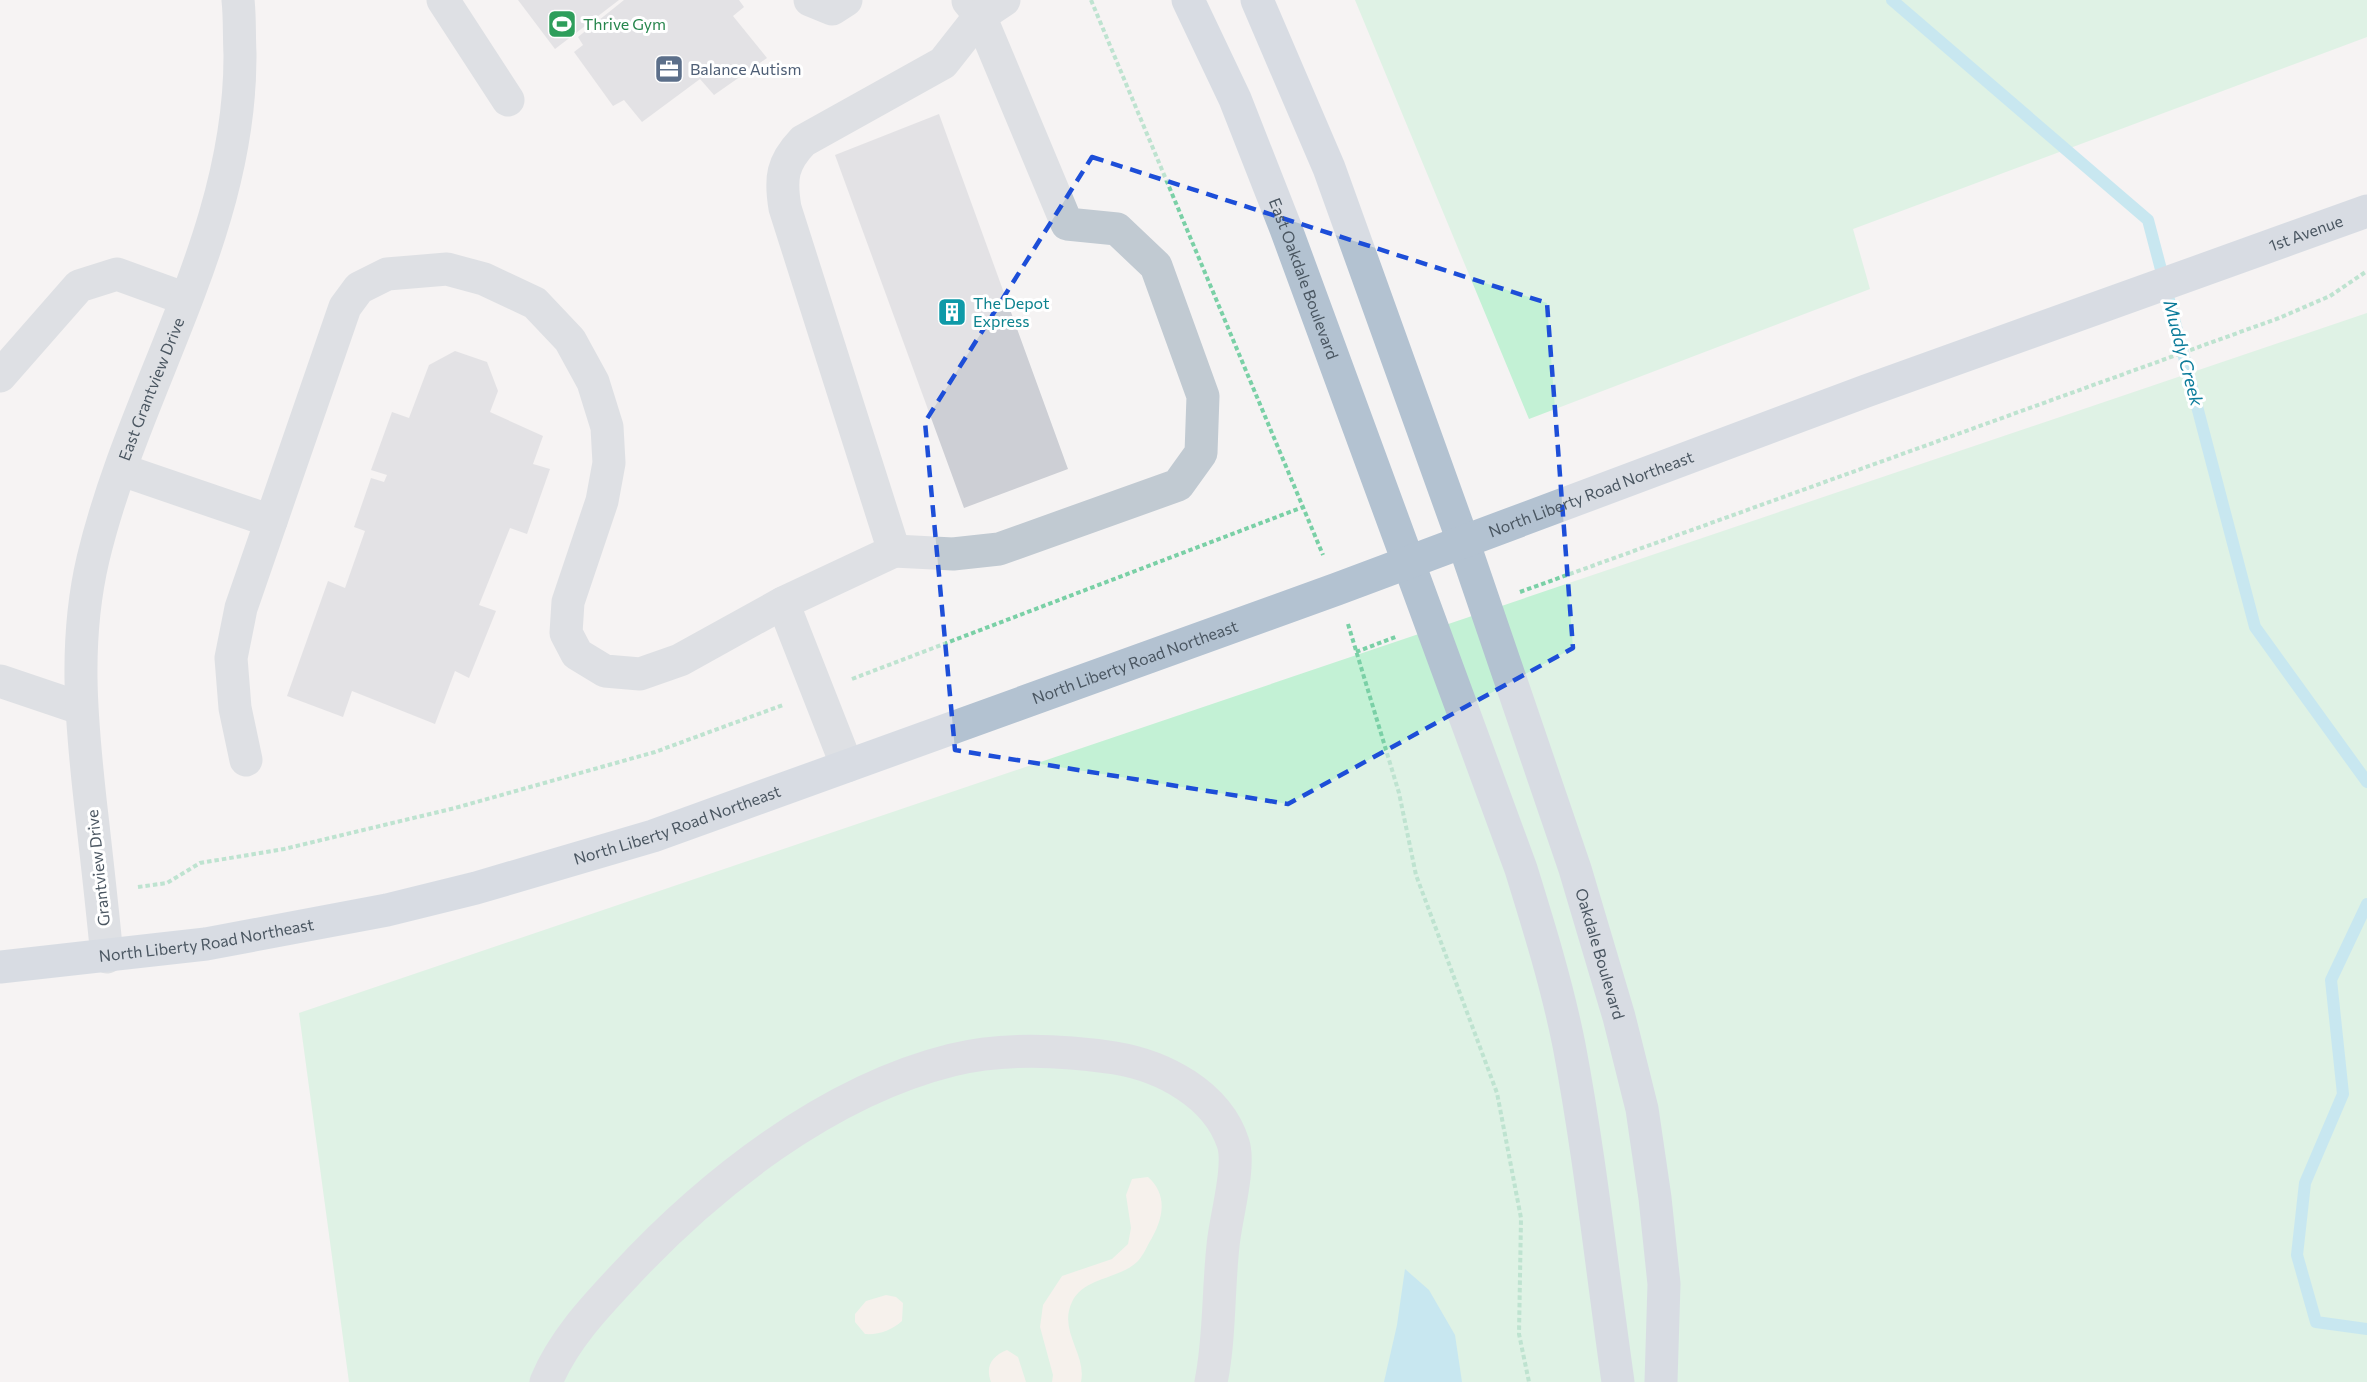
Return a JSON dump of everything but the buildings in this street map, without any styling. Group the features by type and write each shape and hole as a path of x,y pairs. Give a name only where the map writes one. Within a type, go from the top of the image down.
{"main road":[{"name":"East Oakdale Boulevard","path":"1188,0 1235,99 1409,562"},
{"path":"1257,0 1329,168 1463,541"},
{"name":"1st Avenue","path":"2244,253 2367,211"},
{"name":"North Liberty Road Northeast","path":"0,967 107,957 206,944 387,910 476,888 653,836 1337,589 1866,391 2033,332 2244,253"},
{"name":"Oakdale Boulevard","path":"1463,541 1575,869 1619,1017 1642,1109 1665,1284 1661,1382"},
{"path":"1409,562 1521,869 1549,961 1568,1043 1584,1130 1618,1382"}],"street":[{"name":"East Grantview Drive","path":"88,780 80,708 81,634 93,560 122,470 217,215 231,160 240,85 238,0"},
{"path":"443,0 508,99"},
{"path":"810,0 832,9 846,0"},
{"path":"894,551 785,208 781,182 789,155 803,141 943,63 984,5"},
{"path":"246,760 235,708 231,658 241,608 345,307 359,288 387,274 447,270 484,279 535,303 570,340 593,382 607,427 609,463 602,501 568,603 566,633 577,654 605,671 640,674 680,660 783,603 894,551 952,554 999,549 1178,485 1201,453 1203,396 1156,266 1117,229 1067,224 984,5"},
{"path":"0,376 79,286 117,274 186,299"},
{"path":"122,470 271,521"},
{"path":"783,603 847,766"},
{"path":"0,681 80,708"},
{"name":"Grantview Drive","path":"88,780 107,957"},
{"path":"546,1382 553,1365 586,1316 609,1291 654,1243 757,1156 836,1108 908,1074 953,1060 1033,1050 1090,1054 1143,1063 1181,1082 1205,1100 1225,1123 1235,1146 1233,1178 1223,1245 1211,1382"}],"path":[{"path":"1091,0 1337,589 1400,793 1416,875 1497,1093 1521,1218 1519,1334 1529,1382"},
{"path":"1485,604 2279,318 2330,296 2367,271"},
{"path":"100,891 167,883 200,863 284,849 455,808 655,752 1303,507"},
{"path":"1356,651 1431,623"}],"highlighted area":[{"path":"1092,157 1547,303 1573,648 1288,804 955,750 925,422"}],"green space":[{"path":"1355,0 2367,0 2367,37 1853,229 1870,289 1529,419"},
{"path":"2367,313 2367,1382 349,1382 299,1013"}],"sand":[{"path":"1148,1177 1155,1184 1161,1200 1162,1208 1158,1226 1137,1262 1129,1268 1093,1283 1077,1294 1072,1302 1068,1323 1080,1362 1081,1382 1052,1382 1053,1375 1040,1327 1043,1305 1062,1276 1112,1259 1128,1244 1131,1228 1126,1195 1132,1179"},
{"path":"886,1295 896,1297 903,1303 902,1321 885,1331 865,1334 855,1322 855,1314 866,1301"},
{"path":"1007,1350 1018,1357 1026,1382 991,1382 989,1366 991,1362 997,1355"}],"water":[{"path":"1405,1269 1429,1290 1455,1335 1462,1382 1384,1382 1397,1325"}],"waterway":[{"name":"Muddy Creek","path":"1892,0 2148,220 2255,627 2367,782"},
{"name":"Muddy Creek","path":"2367,904 2331,980 2343,1094 2305,1183 2297,1255 2316,1322 2367,1329"}],"place":[{"name":"Thrive Gym","path":"562,24"},
{"name":"Balance Autism","path":"669,69"},
{"name":"The Depot Express","path":"952,312"}]}
